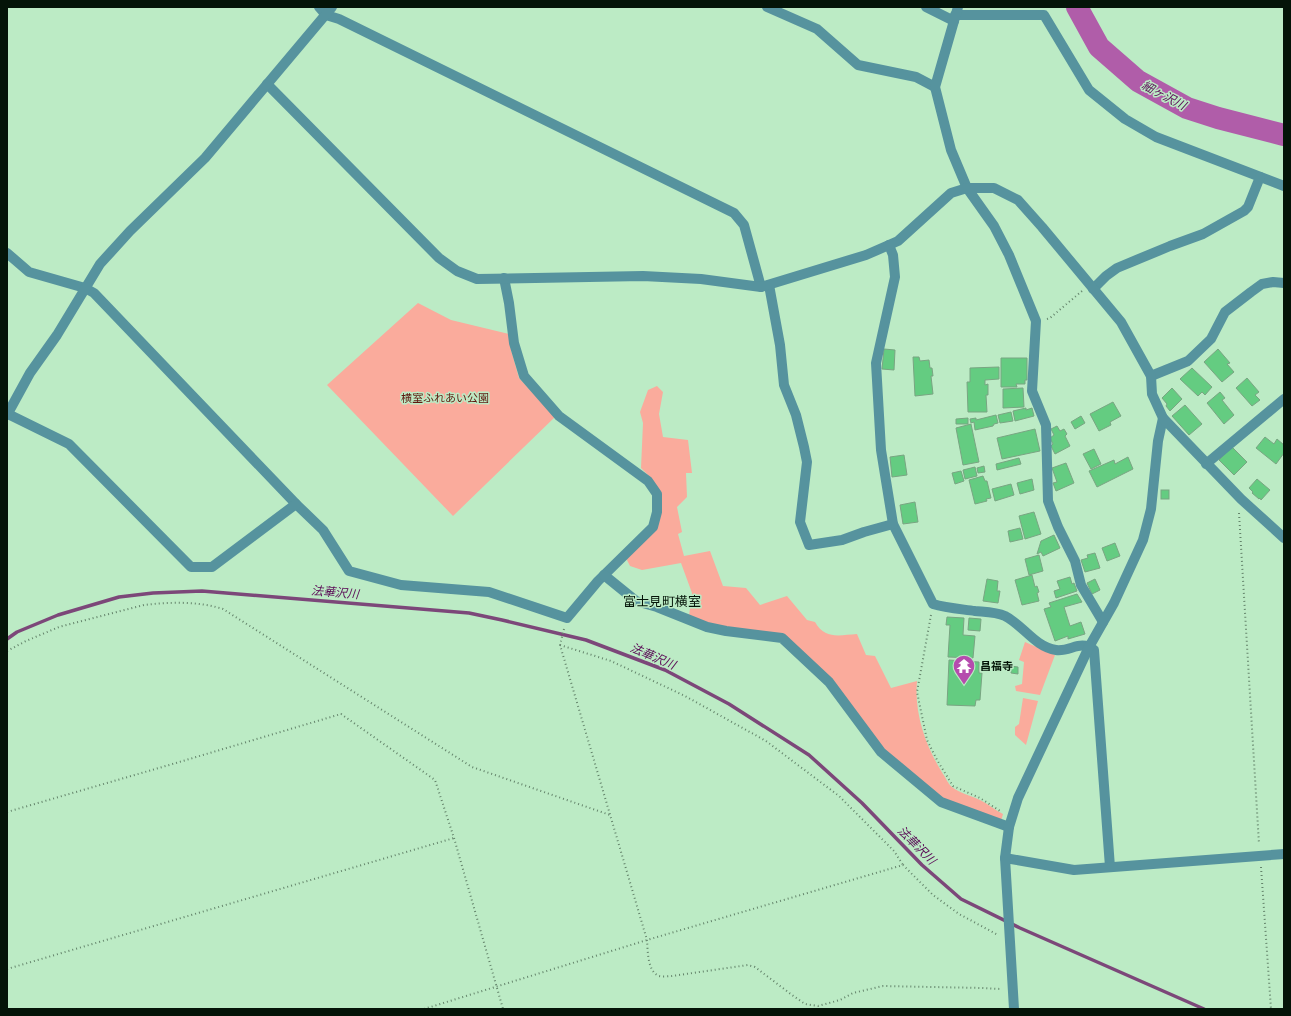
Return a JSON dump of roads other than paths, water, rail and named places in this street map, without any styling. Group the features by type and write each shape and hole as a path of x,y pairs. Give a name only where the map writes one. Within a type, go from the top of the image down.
{"street":[{"path":"767,7 817,29 858,65 916,77 935,87"},
{"path":"926,7 956,14 1044,15 1089,90 1125,119 1156,137 1284,186"},
{"path":"296,504 212,567 191,567 69,444 8,414 30,373 57,335 100,264 130,231 205,158 326,10 338,19 734,213 744,225 765,286 780,345 784,385 796,415 804,447 807,462 800,522 809,545 842,540 893,524"},
{"path":"956,14 935,87 951,150 967,188 994,226 1009,255 1036,321 1032,390 1046,425 1048,501 1058,527 1075,561 1081,585 1103,622"},
{"path":"267,84 439,258 458,271 477,279 643,276 700,279 765,286 866,255 898,241 951,193 967,188 994,188 1018,200 1121,322 1151,376 1152,394 1163,418 1241,499 1284,538"},
{"path":"1091,287 1116,268 1203,234 1244,211 1248,207 1260,177"},
{"path":"889,245 893,255 894,277 876,363 881,450 893,524 933,604 991,612 1004,616 1015,622 1040,644 1056,650 1069,649 1081,645 1094,650 1110,867"},
{"path":"7,253 29,272 85,288 94,293 296,504 323,530 349,572 401,585 489,592 567,618 604,575 653,527 657,512 657,494 648,481 559,416 524,376 514,342 504,278"},
{"path":"1151,376 1188,361 1211,339 1225,312 1262,284 1273,282 1284,283"},
{"path":"1206,464 1284,399"},
{"path":"1014,1009 1005,858 1009,827 1018,798 1089,647 1114,603 1143,540 1151,509 1158,441 1163,418"},
{"path":"604,575 636,601 657,607 707,627 726,631 782,638 829,682 881,752 941,802 1009,827"},
{"path":"1005,858 1074,870 1284,854"}],"waterway":[{"name":"細ヶ沢川","path":"1077,7 1099,47 1138,81 1187,108 1218,118 1284,135"},
{"name":"法華沢川","path":"7,639 17,632 58,615 119,597 153,593 202,591 469,613 586,640 665,670 729,704 809,755 862,803 922,865 961,899 1020,928 1204,1009"}],"place":[{"name":"昌福寺","path":"964,686"}],"district":[{"name":"富士見町横室","path":"662,601"}],"park label":[{"name":"横室ふれあい公園","path":"445,398"}]}
